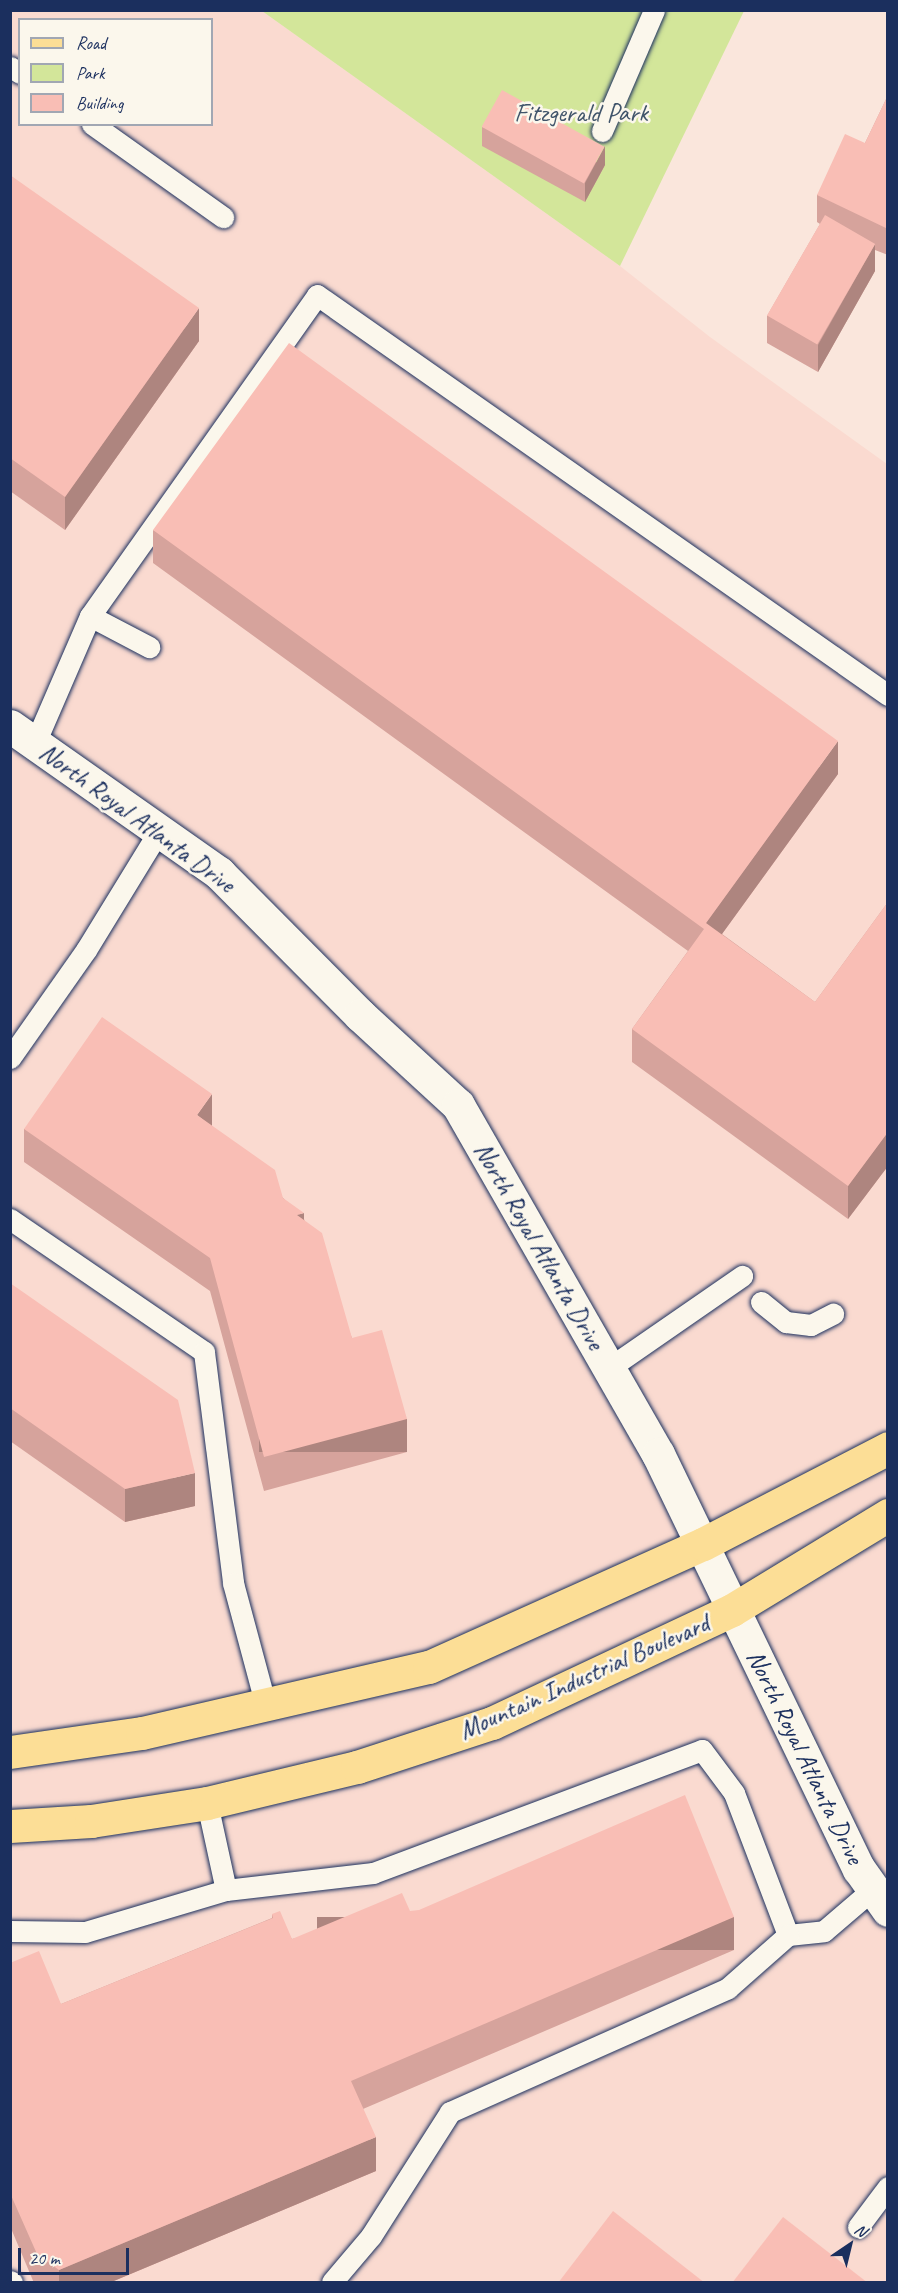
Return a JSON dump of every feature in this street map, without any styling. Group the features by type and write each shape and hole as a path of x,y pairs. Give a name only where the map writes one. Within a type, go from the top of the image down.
{"main road":[{"path":"10,1752 142,1733 429,1667 703,1544 888,1448"},
{"name":"Mountain Industrial Boulevard","path":"10,1826 91,1821 207,1803 357,1767 492,1723 732,1610 888,1515"}],"street":[{"name":"North Royal Atlanta Drive","path":"23,735 219,873 360,1015 458,1105 609,1368 703,1544 732,1610 859,1869 880,1900"}],"lane":[{"path":"602,131 654,10"},
{"path":"95,126 223,217"},
{"path":"23,735 90,616 316,295 888,695"},
{"path":"90,616 149,647"},
{"path":"10,1058 86,950 159,831"},
{"path":"10,1219 204,1352 233,1583 266,1706"},
{"path":"609,1368 742,1275"},
{"path":"761,1302 786,1322 811,1325 833,1314"},
{"path":"10,1931 85,1932 226,1890 373,1873 702,1750 734,1793 788,1935"},
{"path":"207,1803 226,1890"},
{"path":"332,2283 371,2236 450,2112 728,1988 788,1935 824,1931 880,1900"},
{"path":"858,2227 888,2187"}],"shaded area":[{"path":"11,11 262,11 620,266 710,337 887,464 887,2282 11,2282"}],"green space":[{"name":"Fitzgerald Park","path":"262,11 744,11 620,266"}],"building":[{"path":"502,90 604,147 584,183 482,127"},
{"path":"888,95 888,229 817,195 845,134 865,143"},
{"path":"10,175 199,308 65,497 10,458"},
{"path":"825,215 875,244 817,344 767,315"},
{"path":"289,343 838,741 706,923 815,1002 888,902 888,1132 848,1186 632,1029 704,929 153,530"},
{"path":"102,1017 212,1094 197,1115 275,1170 283,1198 304,1213 297,1215 322,1233 352,1338 382,1330 407,1419 264,1457 210,1258 24,1129"},
{"path":"10,1283 178,1400 195,1473 125,1489 10,1408"},
{"path":"685,1795 734,1917 351,2081 376,2137 59,2270 37,2254 10,2193 10,1963 39,1951 61,2004 273,1918 272,1914 280,1911 292,1939 402,1893 410,1911 419,1910"},
{"path":"613,2211 705,2283 558,2283"},
{"path":"783,2217 868,2283 732,2283"}]}
